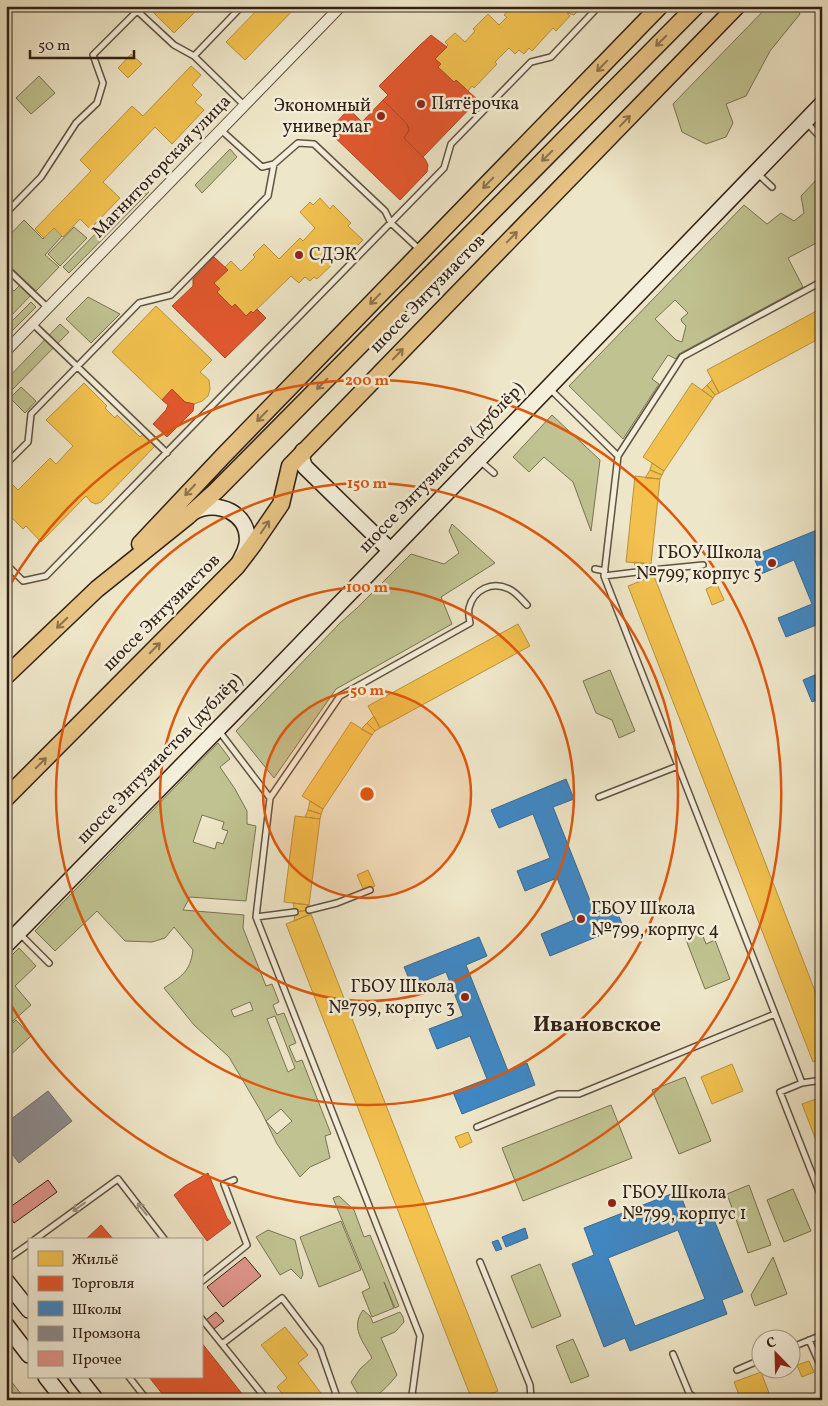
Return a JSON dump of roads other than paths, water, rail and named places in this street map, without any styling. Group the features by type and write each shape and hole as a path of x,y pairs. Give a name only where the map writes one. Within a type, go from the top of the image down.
{"main road":[{"path":"97,589 224,455 660,6"},
{"name":"шоссе Энтузиастов","path":"6,676 97,589 188,516 223,484 696,6"},
{"name":"шоссе Энтузиастов","path":"6,798 237,566 281,504 299,461 736,6"},
{"name":"шоссе Энтузиастов (дублёр)","path":"6,945 822,104"},
{"path":"299,461 390,550"},
{"path":"188,516 195,511 211,506 227,510 240,520 245,527 247,544 237,566"},
{"path":"6,1281 28,1309"},
{"path":"6,1325 28,1354"},
{"path":"47,1378 64,1400"},
{"path":"79,1378 96,1400"}],"street":[{"name":"Магнитогорская улица","path":"6,351 341,6"}],"lane":[{"path":"6,564 23,581 46,576 444,168 451,144 531,62 551,57 599,6"},
{"path":"6,212 41,177 76,123 97,103 103,83 93,55 135,8 174,45 194,56 244,106"},
{"path":"194,56 238,8"},
{"path":"805,121 822,139"},
{"path":"221,130 262,167 274,164 298,143 314,144 385,211 392,223 422,251"},
{"path":"6,464 28,442 31,414 77,366 139,304 171,295 268,196 274,164"},
{"path":"756,172 772,186"},
{"path":"6,220 8,231 6,233"},
{"path":"6,268 48,308"},
{"path":"802,1084 604,573 618,456 682,357 821,282"},
{"path":"33,323 167,452"},
{"path":"548,387 618,456"},
{"path":"478,459 494,474"},
{"path":"652,570 703,565"},
{"path":"595,569 604,573 637,572"},
{"path":"414,1400 412,1395 420,1336 256,917 270,798 340,696 470,623 468,610 472,598 481,590 495,586 510,590 527,605"},
{"path":"217,729 270,798"},
{"path":"599,797 678,766"},
{"path":"309,910 336,903 370,890"},
{"path":"256,917 295,912"},
{"path":"19,932 49,963"},
{"path":"477,1127 557,1092 579,1094 774,1014"},
{"path":"822,1080 802,1084 780,1092 822,1199"},
{"path":"37,1238 118,1179 163,1238"},
{"path":"202,1281 247,1245 224,1184 234,1180"},
{"path":"6,1260 28,1245"},
{"path":"480,1262 530,1385 530,1400"},
{"path":"222,1344 282,1298 320,1348 338,1397 329,1400"},
{"path":"202,1319 268,1400"},
{"path":"800,1344 822,1335"},
{"path":"809,1340 822,1369"},
{"path":"673,1354 689,1393 696,1400"},
{"path":"736,1370 750,1364"},
{"path":"130,1378 147,1400"}],"place":[{"name":"Пятёрочка","path":"421,104"},
{"name":"Экономный универмаг","path":"381,116"},
{"name":"СДЭК","path":"299,255"},
{"name":"ГБОУ Школа №799, корпус 5","path":"772,563"},
{"name":"ГБОУ Школа №799, корпус 4","path":"581,919"},
{"name":"ГБОУ Школа №799, корпус 3","path":"465,997"},
{"name":"ГБОУ Школа №799, корпус 1","path":"612,1203"}],"district":[{"name":"Ивановское","path":"597,1025"}]}
